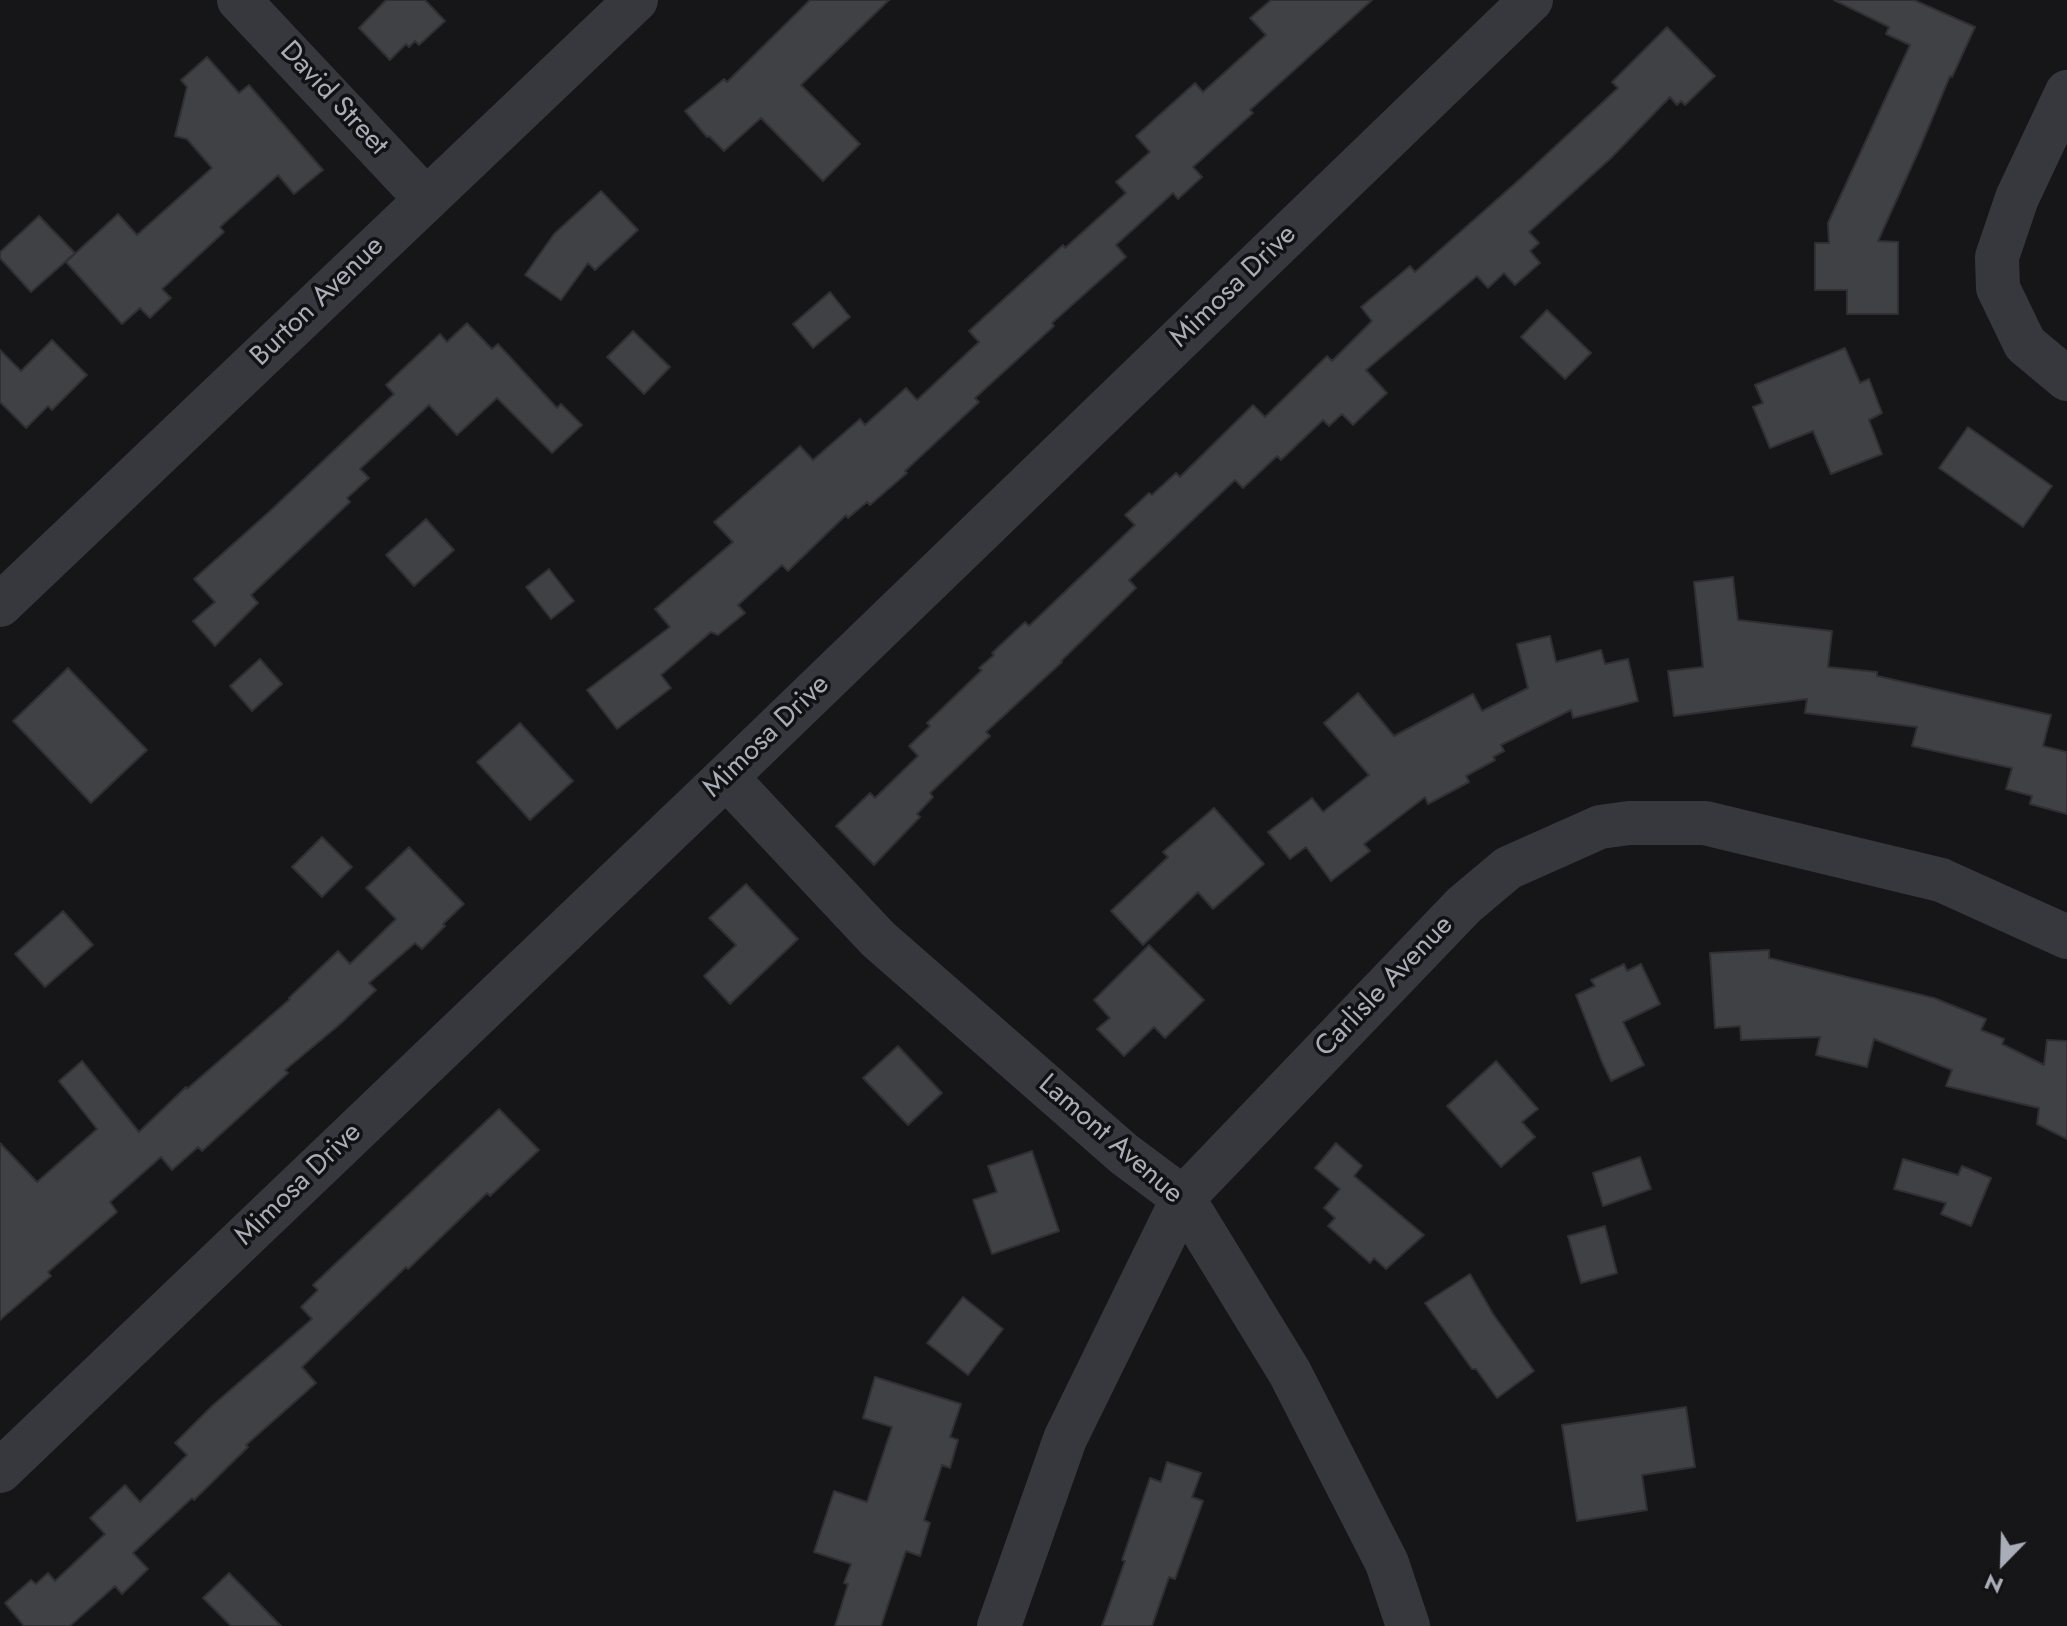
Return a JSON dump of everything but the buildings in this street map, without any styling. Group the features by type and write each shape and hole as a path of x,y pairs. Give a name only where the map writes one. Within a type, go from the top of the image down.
{"street":[{"name":"David Street","path":"239,0 426,199"},
{"name":"Burton Avenue","path":"0,605 636,0"},
{"name":"Mimosa Drive","path":"0,1471 726,777 1531,0"},
{"path":"2067,92 2017,198 1997,257 1998,288 2025,344 2067,379"},
{"name":"Lamont Avenue","path":"726,777 878,939 1124,1154 1183,1198 1290,1373 1387,1563 1408,1626"},
{"name":"Carlisle Avenue","path":"999,1626 1065,1439 1183,1198 1464,905 1508,868 1600,827 1629,823 1705,823 1941,880 2067,937"}]}
